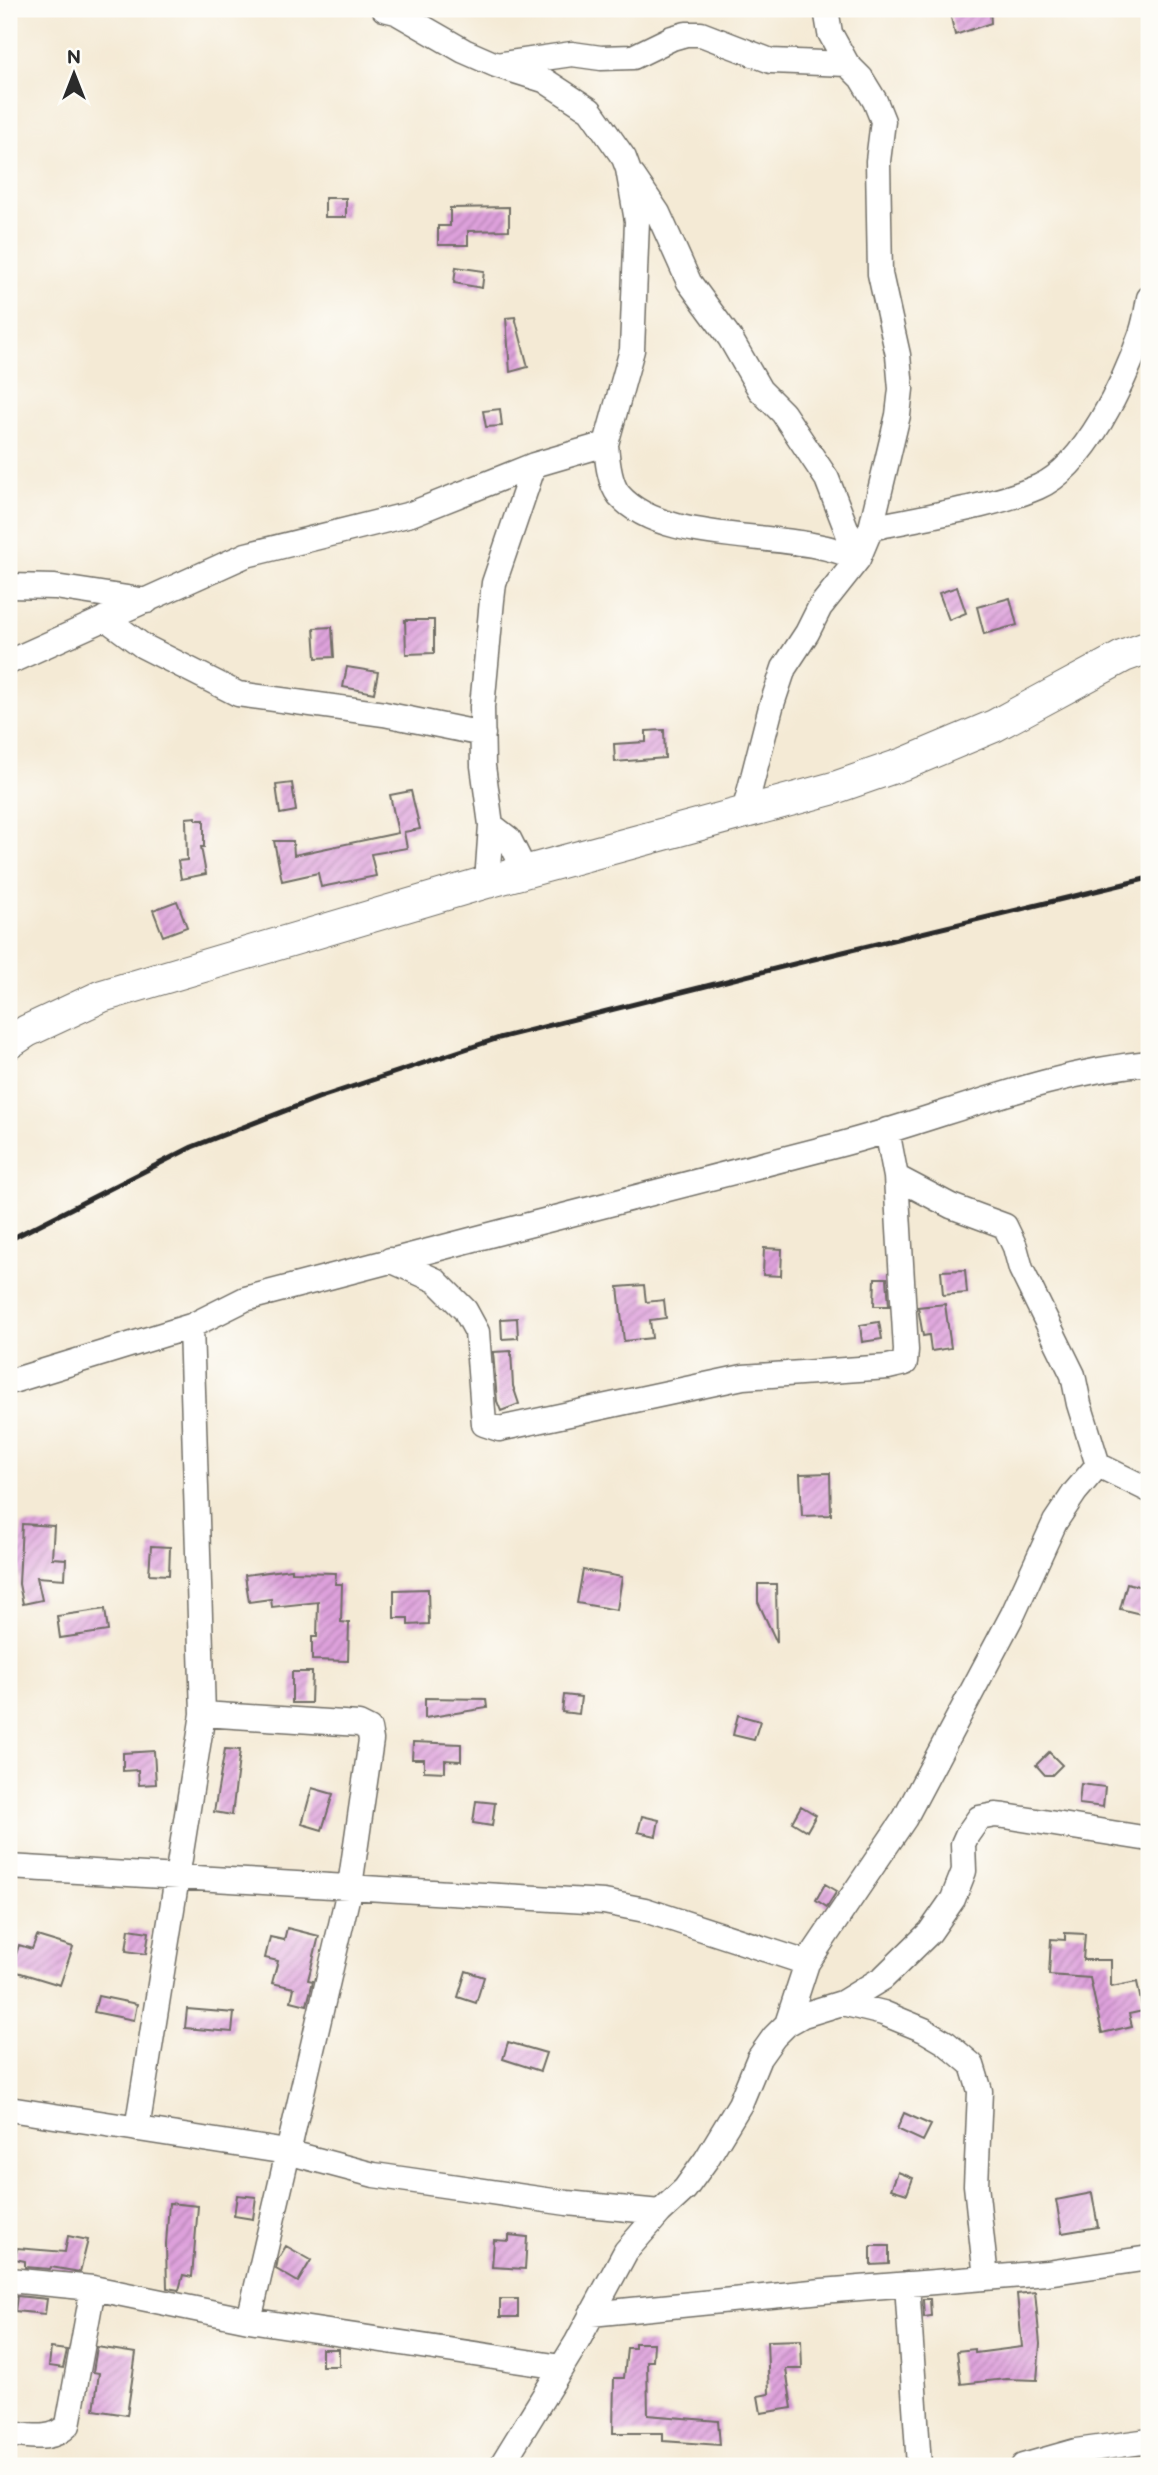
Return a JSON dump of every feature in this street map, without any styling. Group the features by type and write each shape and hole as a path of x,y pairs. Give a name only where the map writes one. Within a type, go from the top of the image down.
{"street":[{"path":"744,812 784,668 820,607 858,559 872,528 898,415 901,389 898,355 880,274 878,161 883,121 868,89 847,64 830,33 826,9"},
{"path":"393,10 464,51 496,65 544,80 590,110 624,159 637,220 637,263 632,350 606,444 607,459 617,493 636,510 665,523 831,550 858,559"},
{"path":"496,65 572,54 601,58 633,57 686,34 701,34 771,61 847,64"},
{"path":"628,169 658,213 690,282 730,338 760,390 783,412 827,479 858,559"},
{"path":"872,528 1006,499 1041,486 1070,466 1092,435 1121,383 1142,332 1149,298"},
{"path":"9,662 246,555 411,513 534,465 606,444"},
{"path":"487,882 491,825 483,766 482,707 494,583 534,465"},
{"path":"9,586 55,587 147,601"},
{"path":"105,618 143,646 238,694 384,714 483,734"},
{"path":"9,1043 27,1031 102,996 487,882 834,788 906,763 994,726 1124,656 1149,647"},
{"path":"491,825 509,839 525,872"},
{"path":"9,1382 191,1326 245,1298 829,1147 1037,1084 1116,1066 1149,1063"},
{"path":"390,1260 435,1280 465,1310 477,1332 484,1424 499,1429 743,1377 888,1367 905,1363 896,1177 887,1130"},
{"path":"896,1177 951,1206 1005,1226 1021,1269 1073,1375 1098,1465 1149,1490"},
{"path":"137,2129 203,1714 191,1326"},
{"path":"787,2024 807,1963 905,1818 1013,1614 1055,1522 1075,1492 1098,1465"},
{"path":"203,1714 359,1724 369,1729 371,1740 350,1886 249,2320"},
{"path":"501,2466 561,2367 626,2250 685,2189 706,2160 740,2104 759,2058 774,2037 787,2024 803,2015 842,2003 883,1978 930,1932 953,1899 964,1871 963,1844 979,1818 1005,1816 1149,1839"},
{"path":"9,1867 604,1902 645,1910 807,1963"},
{"path":"842,2003 883,2013 925,2030 946,2043 972,2065 981,2091 976,2185 986,2278"},
{"path":"9,2109 287,2152 399,2179 567,2203 660,2212"},
{"path":"591,2314 1047,2273 1149,2258"},
{"path":"9,2280 93,2288 249,2320 561,2367"},
{"path":"907,2284 919,2466"},
{"path":"9,2434 49,2437 60,2433 68,2425 93,2288"},
{"path":"1023,2466 1055,2462 1076,2451 1149,2441"}],"building":[{"path":"949,9 990,9 991,23 955,35"},
{"path":"325,198 346,198 346,217 325,217"},
{"path":"509,207 509,230 468,231 468,245 438,245 438,226 450,226 450,208"},
{"path":"456,267 484,271 482,288 454,283"},
{"path":"515,317 528,367 510,372 506,318"},
{"path":"500,409 502,426 486,427 483,411"},
{"path":"957,587 966,613 949,620 939,593"},
{"path":"1010,598 1017,625 984,634 977,607"},
{"path":"405,620 434,620 434,653 406,654"},
{"path":"332,627 334,657 316,658 314,628"},
{"path":"347,667 378,672 374,693 343,687"},
{"path":"664,730 665,758 615,762 614,744 646,742 646,731"},
{"path":"292,783 296,811 280,814 276,785"},
{"path":"411,791 420,829 404,832 407,848 371,854 376,876 321,887 318,873 282,881 274,841 293,841 294,855 398,833 390,795"},
{"path":"196,817 196,820 204,820 204,847 201,847 206,874 181,879 178,861 187,860 186,818"},
{"path":"177,901 187,927 163,936 153,910"},
{"path":"764,1248 782,1249 781,1276 763,1275"},
{"path":"965,1270 967,1293 943,1295 941,1271"},
{"path":"875,1278 887,1278 889,1306 874,1306"},
{"path":"644,1285 646,1302 664,1300 666,1318 650,1320 652,1338 624,1341 618,1287"},
{"path":"945,1304 951,1348 931,1351 929,1335 923,1336 918,1307"},
{"path":"517,1318 518,1338 502,1339 501,1319"},
{"path":"879,1322 882,1339 862,1342 860,1325"},
{"path":"511,1351 513,1386 519,1404 501,1411 497,1401 493,1352"},
{"path":"830,1473 831,1515 802,1516 800,1474"},
{"path":"22,1524 54,1526 52,1558 66,1559 65,1579 37,1577 42,1600 23,1604 19,1584"},
{"path":"151,1546 170,1547 169,1575 149,1574"},
{"path":"292,1569 292,1572 336,1573 335,1584 342,1584 341,1622 349,1623 348,1661 312,1660 312,1637 317,1637 318,1602 272,1607 271,1599 249,1602 245,1575"},
{"path":"583,1570 622,1577 617,1610 577,1603"},
{"path":"1127,1583 1149,1589 1149,1616 1120,1609"},
{"path":"758,1584 776,1584 777,1643 758,1602"},
{"path":"428,1589 429,1624 408,1625 408,1618 394,1618 394,1590"},
{"path":"105,1609 108,1631 60,1638 57,1616"},
{"path":"292,1672 312,1672 311,1703 292,1703"},
{"path":"564,1695 581,1697 579,1714 562,1712"},
{"path":"425,1698 486,1699 487,1708 425,1718"},
{"path":"738,1715 760,1721 754,1740 733,1735"},
{"path":"413,1742 461,1744 461,1761 445,1760 445,1772 424,1771 424,1759 412,1759"},
{"path":"225,1749 240,1750 232,1815 214,1812"},
{"path":"154,1751 156,1784 139,1785 138,1770 123,1771 123,1753"},
{"path":"1049,1752 1062,1765 1052,1775 1045,1775 1036,1765"},
{"path":"1081,1784 1105,1787 1103,1807 1079,1804"},
{"path":"312,1788 333,1794 322,1830 302,1824"},
{"path":"476,1801 495,1803 492,1826 473,1823"},
{"path":"801,1806 816,1815 807,1831 792,1822"},
{"path":"642,1816 659,1820 656,1836 638,1832"},
{"path":"825,1884 837,1891 827,1907 816,1900"},
{"path":"287,1928 319,1936 308,1980 313,1981 307,2005 291,2001 294,1988 272,1983 278,1961 265,1958 270,1937 284,1940"},
{"path":"129,1929 149,1932 146,1954 126,1951"},
{"path":"1065,1933 1085,1934 1083,1960 1111,1960 1111,1987 1137,1982 1143,2011 1129,2014 1132,2026 1102,2033 1090,1978 1049,1975 1051,1939 1065,1940"},
{"path":"37,1936 73,1947 60,1985 11,1970 19,1945 32,1949"},
{"path":"466,1971 484,1977 476,2003 458,1997"},
{"path":"98,1996 137,2004 134,2020 94,2012"},
{"path":"187,2009 234,2013 232,2032 185,2028"},
{"path":"508,2042 546,2053 540,2071 503,2059"},
{"path":"904,2113 931,2125 923,2141 897,2129"},
{"path":"898,2172 913,2178 907,2194 891,2189"},
{"path":"1092,2193 1098,2227 1062,2233 1056,2200"},
{"path":"237,2195 256,2197 253,2219 234,2216"},
{"path":"169,2203 198,2206 192,2277 183,2275 179,2290 167,2288"},
{"path":"509,2235 527,2237 525,2269 492,2267 494,2240 509,2241"},
{"path":"68,2236 88,2240 80,2272 51,2267 25,2267 25,2261 15,2259 17,2248 65,2252"},
{"path":"286,2246 311,2260 298,2282 276,2269 278,2259"},
{"path":"871,2246 889,2246 889,2264 871,2265"},
{"path":"1035,2292 1040,2344 1037,2380 1006,2379 961,2384 957,2351 975,2349 975,2353 1022,2347 1017,2294"},
{"path":"17,2296 47,2299 45,2314 15,2311"},
{"path":"500,2299 518,2299 518,2317 500,2317"},
{"path":"923,2299 930,2299 931,2316 924,2317"},
{"path":"801,2340 802,2369 786,2369 792,2408 761,2413 758,2396 769,2394 767,2341"},
{"path":"635,2343 654,2343 653,2361 647,2361 648,2415 718,2421 720,2445 663,2441 663,2433 613,2433 614,2378 624,2378 627,2348 635,2348"},
{"path":"97,2347 136,2353 127,2415 94,2410 99,2373 93,2372"},
{"path":"51,2348 67,2350 63,2368 49,2366"},
{"path":"322,2349 339,2349 339,2366 322,2366"}],"railway":[{"path":"9,1240 192,1147 318,1098 499,1038 1149,878"}]}
